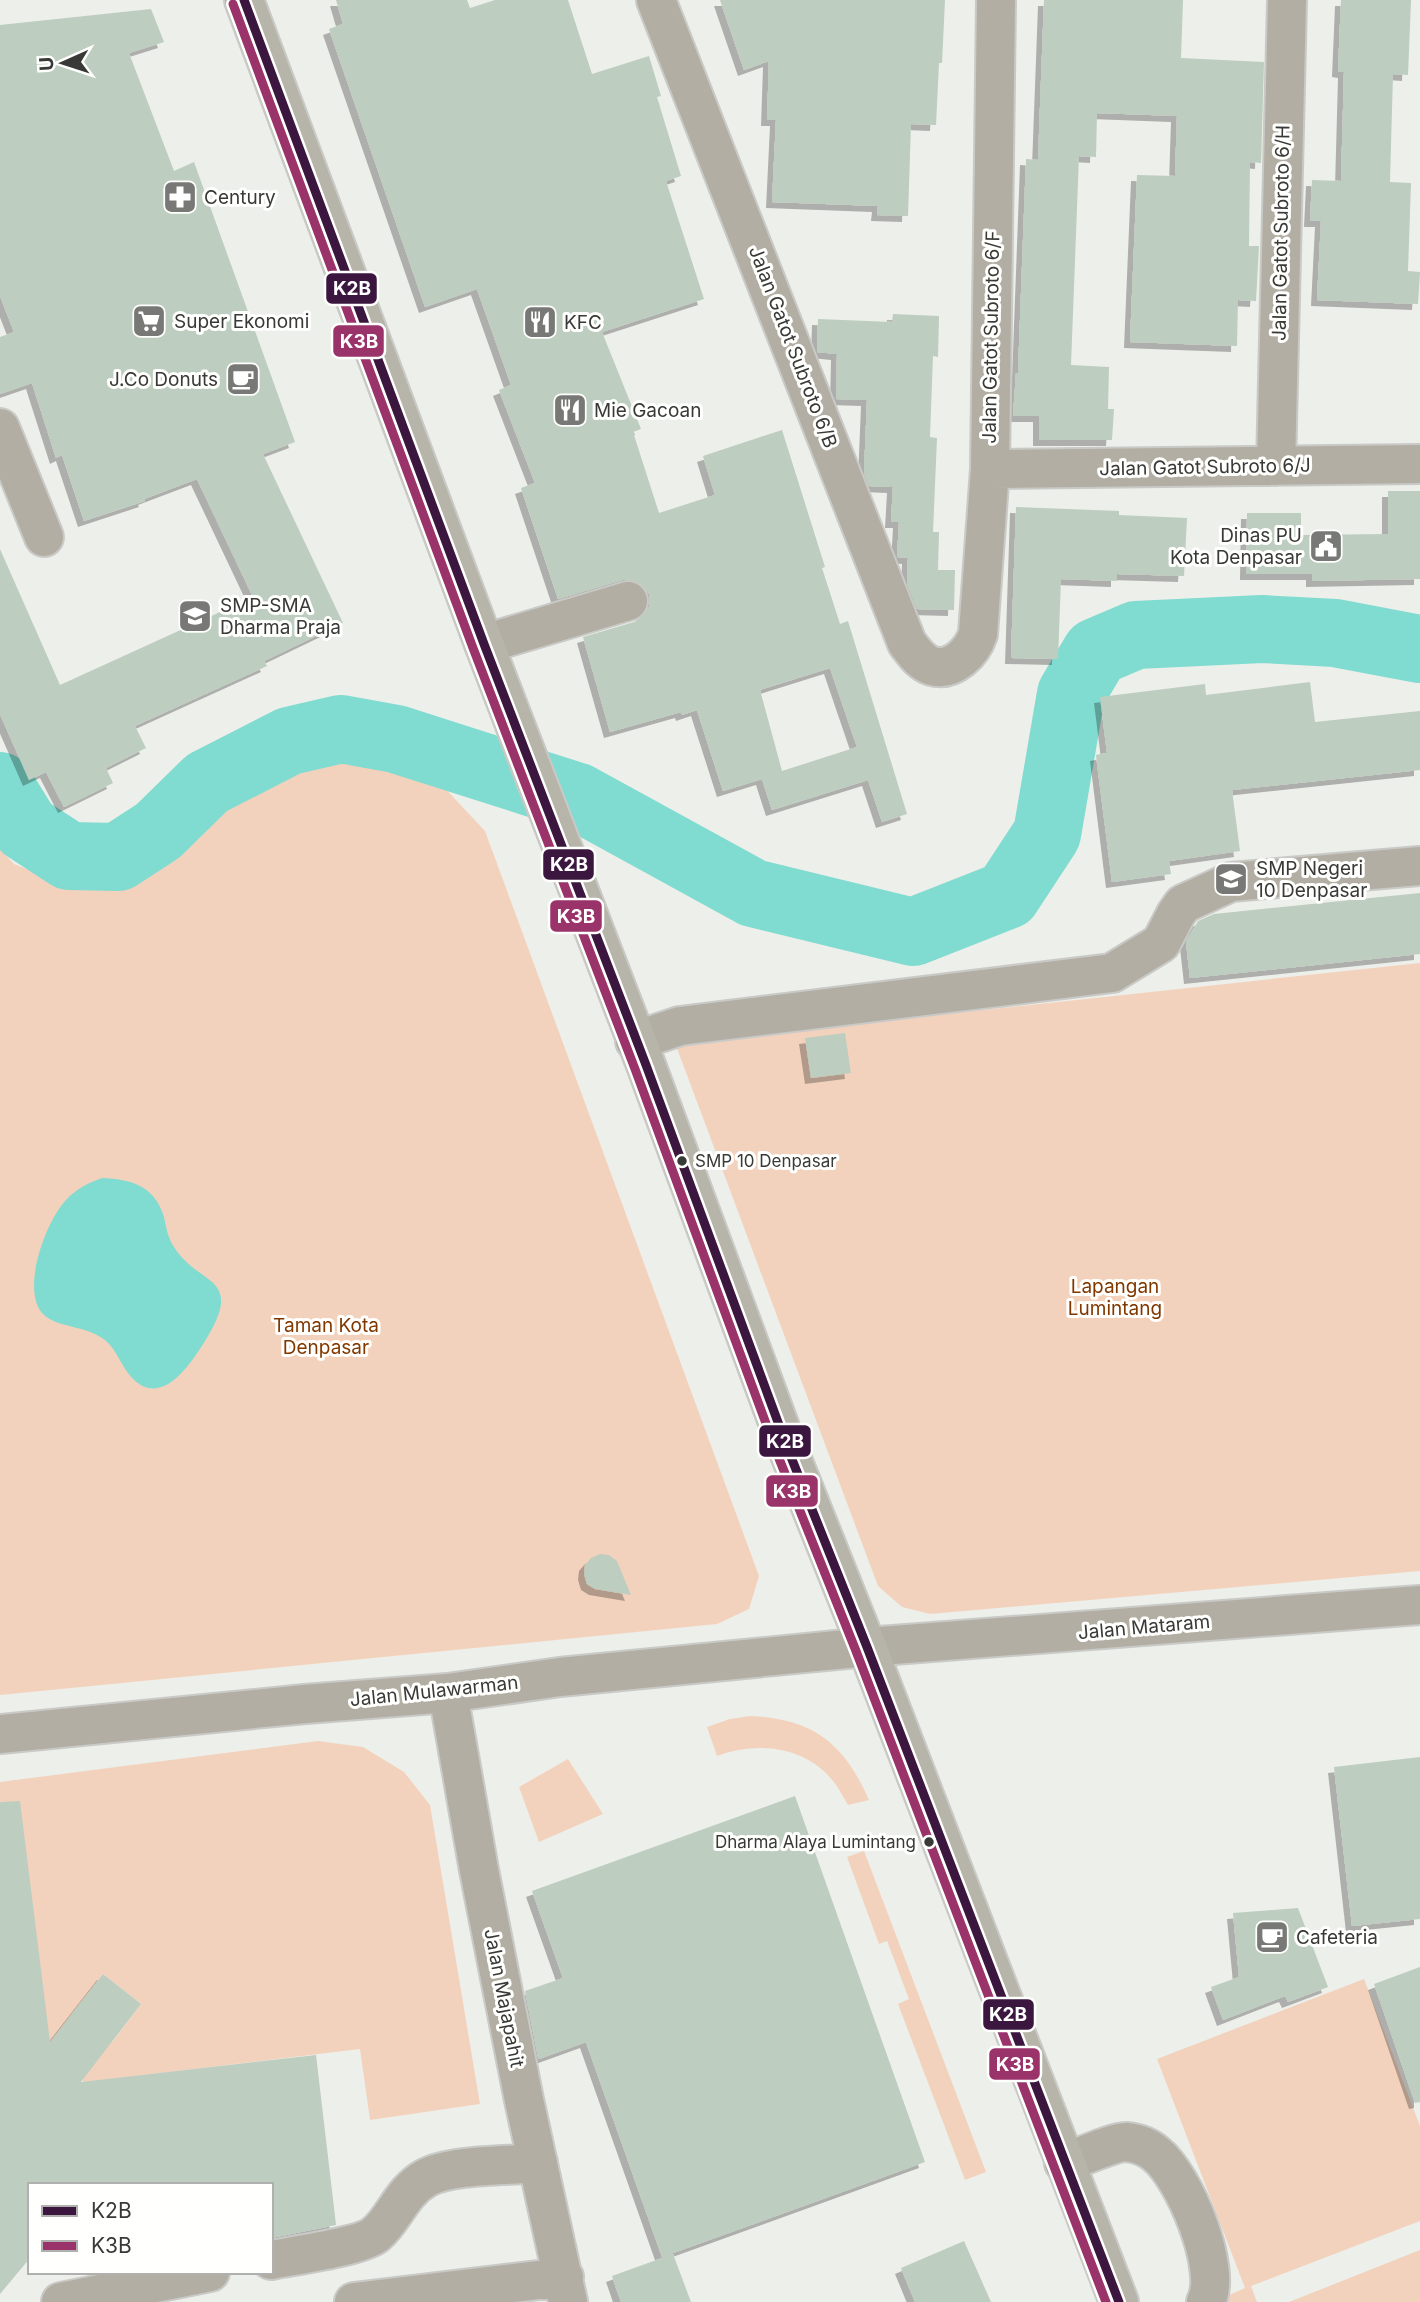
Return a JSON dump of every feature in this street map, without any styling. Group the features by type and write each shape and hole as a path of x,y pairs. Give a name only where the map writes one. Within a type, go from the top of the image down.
{"highway":[{"path":"244,0 789,1452 867,1647 1119,2302"}],"street":[{"name":"Jalan Gatot Subroto 6/B","path":"656,0 907,643 919,659 932,666 945,666 953,662"},
{"name":"Jalan Gatot Subroto 6/F","path":"953,662 969,653 978,634 990,470 996,0"},
{"name":"Jalan Gatot Subroto 6/H","path":"1276,466 1287,0"},
{"path":"0,428 44,537"},
{"name":"Jalan Gatot Subroto 6/J","path":"990,470 1420,464"},
{"path":"484,644 628,601"},
{"path":"635,1041 680,1026 1112,973 1161,943 1183,904 1231,882 1420,866"},
{"name":"Jalan Mataram","path":"867,1647 1420,1605"},
{"name":"Jalan Mulawarman","path":"0,1734 448,1693 560,1677 867,1647"},
{"name":"Jalan Majapahit","path":"448,1693 480,1870 566,2290"},
{"path":"1065,2162 1124,2142 1144,2146 1157,2154 1171,2169 1194,2210 1209,2269 1211,2293 1206,2302"},
{"path":"273,2260 349,2245 375,2236 410,2189 427,2177 453,2170 538,2163"},
{"path":"61,2302 200,2274"},
{"path":"354,2302 566,2290"}],"green space":[{"name":"Taman Kota Denpasar","path":"364,757 440,783 485,831 759,1576 749,1609 717,1624 0,1695 0,849 14,864 55,880 95,882 153,859 194,829 214,805 282,764"},
{"name":"Lapangan Lumintang","path":"1420,963 1420,1571 930,1614 902,1607 878,1586 675,1043"},
{"path":"750,1716 792,1722 824,1738 849,1763 869,1800 848,1805 822,1769 795,1754 764,1748 732,1751 717,1756 707,1727"},
{"path":"318,1741 363,1747 404,1772 430,1805 480,2104 370,2120 360,2049 110,2079 98,2092 76,2076 113,2041 141,2004 103,1974 73,2012 47,2053 0,2032 0,1782"},
{"path":"568,1759 603,1814 539,1842 519,1787"},
{"path":"864,1851 986,2172 965,2180 898,2004 909,1999 887,1941 879,1944 847,1857"},
{"path":"1364,1979 1420,2126 1420,2221 1251,2286 1257,2302 1213,2302 1245,2288 1157,2059"},
{"path":"1420,2250 1420,2302 1289,2302"}],"water":[{"path":"102,1178 123,1180 148,1191 160,1206 174,1247 184,1260 214,1284 220,1293 221,1304 216,1320 205,1341 184,1370 165,1386 144,1387 129,1375 105,1340 48,1318 36,1302 35,1272 51,1223 70,1196"}],"building":[{"path":"336,0 467,0 470,8 495,0 568,0 592,74 649,56 661,96 657,97 681,176 666,181 704,299 602,332 641,429 633,432 659,513 715,495 703,456 782,430 840,624 848,621 907,814 882,822 868,780 772,810 762,779 723,791 697,710 610,732 583,637 634,622 643,616 649,607 649,594 642,585 632,580 622,580 558,599 521,488 535,483 499,390 511,385 477,289 425,307 329,29 343,24","holes":["830,668 857,747 782,771 760,690"]},
{"path":"720,0 945,0 936,125 911,124 908,216 877,215 878,206 772,202 776,120 767,120 769,61 744,70"},
{"path":"1044,0 1183,0 1181,58 1264,62 1261,163 1250,162 1249,246 1259,246 1256,301 1238,300 1237,346 1130,342 1137,175 1175,176 1177,116 1097,113 1096,157 1079,156 1071,365 1109,367 1108,409 1114,409 1112,440 1039,440 1039,416 1013,416 1018,373 1026,159 1038,160"},
{"path":"1341,0 1411,0 1408,75 1393,74 1390,182 1411,183 1408,271 1420,272 1418,304 1317,300 1321,221 1310,221 1312,180 1341,181 1344,72 1338,71"},
{"path":"151,9 164,42 129,53 174,171 194,162 295,442 263,454 343,623 264,661 267,666 135,726 146,748 106,768 113,783 64,807 46,772 29,780 0,714 0,549 60,685 253,597 197,479 144,499 145,501 84,521 62,455 56,458 32,383 0,394 0,337 14,332 0,296 0,25"},
{"path":"893,314 939,316 938,357 933,356 930,437 937,438 933,532 939,532 938,570 955,570 954,610 917,609 907,583 908,558 897,557 899,522 891,522 893,487 869,486 864,473 867,400 836,399 837,354 817,352 818,319 892,322"},
{"path":"1388,491 1420,491 1420,579 1312,581 1312,574 1246,574 1247,513 1301,513 1301,535 1388,534"},
{"path":"1016,507 1119,511 1119,515 1187,518 1184,576 1117,574 1117,581 1061,579 1058,659 1011,658"},
{"path":"1310,682 1315,722 1420,711 1420,770 1232,790 1240,851 1169,861 1171,874 1112,882 1096,755 1107,753 1100,697 1205,684 1206,695"},
{"path":"1420,893 1420,954 1190,978 1186,942 1198,921 1214,914"},
{"path":"845,1033 851,1073 811,1078 805,1038"},
{"path":"600,1554 609,1555 617,1561 631,1595 595,1589 587,1584 585,1565"},
{"path":"1420,1757 1420,1919 1352,1926 1334,1767"},
{"path":"795,1796 925,2162 662,2257 586,2042 539,2059 538,2057 525,1991 563,1978 532,1891"},
{"path":"20,1801 50,2042 103,1974 141,2004 81,2082 316,2055 336,2225 273,2238 273,2183 28,2183 28,2260 0,2294 0,1802"},
{"path":"1298,1908 1328,1987 1288,2002 1285,1996 1223,2020 1211,1987 1239,1977 1233,1913"},
{"path":"1420,1967 1420,2102 1415,2103 1374,1984"},
{"path":"964,2241 991,2302 915,2302 901,2268"},
{"path":"673,2254 691,2302 621,2302 612,2276"}],"waterway":[{"path":"0,786 26,828 69,856 118,857 158,831 207,783 289,741 341,729 396,739 578,797 753,893 913,932 1007,895 1047,834 1071,694 1096,652 1136,635 1262,629 1335,633 1420,649"}],"transit line":[{"name":"K2B","path":"244,0 484,644 646,1065 789,1452 867,1647 1119,2302"},
{"name":"K3B","path":"233,4 473,648 635,1069 778,1456 856,1651 1106,2302"}],"place":[{"name":"Century","path":"180,197"},
{"name":"Super Ekonomi","path":"149,321"},
{"name":"KFC","path":"540,322"},
{"name":"J.Co Donuts","path":"243,379"},
{"name":"Mie Gacoan","path":"570,410"},
{"name":"Dinas PU Kota Denpasar","path":"1326,546"},
{"name":"SMP-SMA Dharma Praja","path":"195,616"},
{"name":"SMP Negeri 10 Denpasar","path":"1231,879"},
{"name":"SMP 10 Denpasar","path":"682,1161"},
{"name":"Dharma Alaya Lumintang","path":"929,1842"},
{"name":"Cafeteria","path":"1272,1937"}]}
